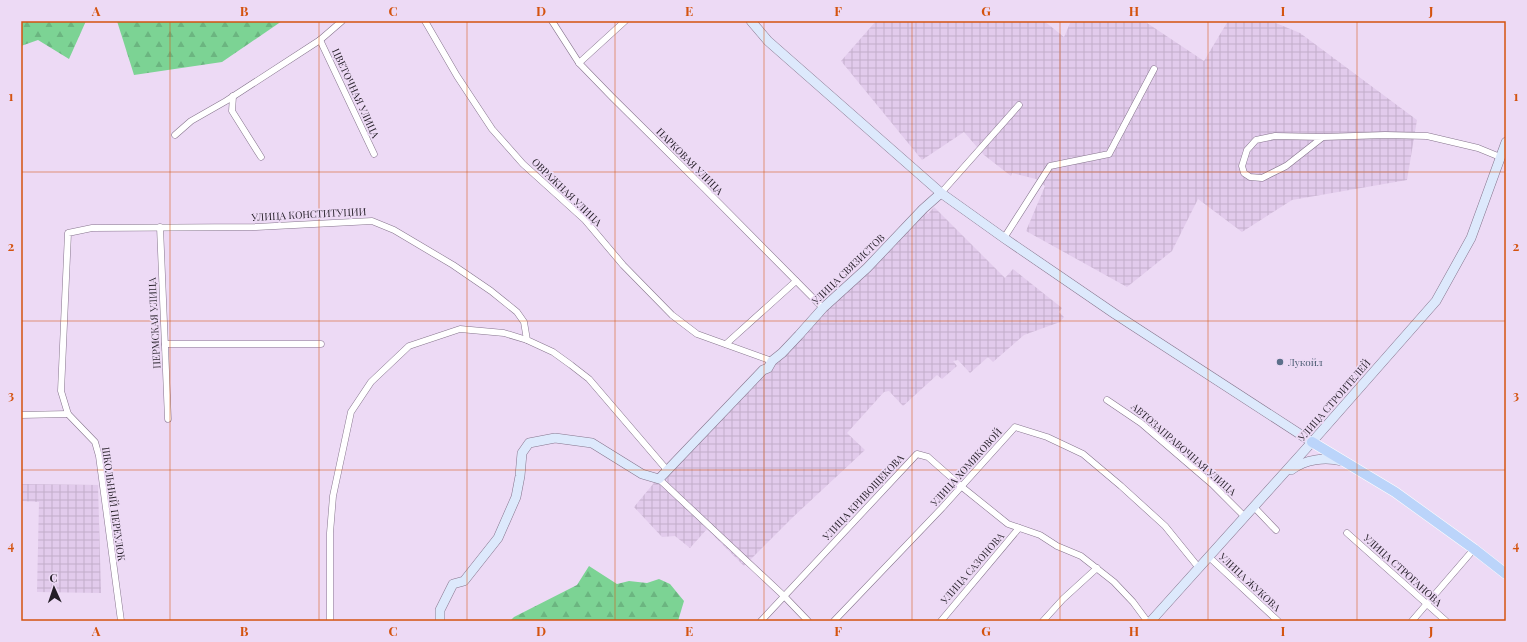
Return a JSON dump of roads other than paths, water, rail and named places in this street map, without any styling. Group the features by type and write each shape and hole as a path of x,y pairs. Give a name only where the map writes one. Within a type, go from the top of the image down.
{"main road":[{"path":"1312,442 1395,492 1506,574"}],"street":[{"path":"175,135 191,121 320,40 342,21"},
{"name":"ОВРАЖНАЯ УЛИЦА","path":"425,21 457,76 492,129 523,164 585,220 623,265 672,315 697,334 772,361"},
{"name":"ПАРКОВАЯ УЛИЦА","path":"552,21 579,63 823,308"},
{"path":"579,63 625,21"},
{"path":"751,21 768,41 941,193 1115,314 1312,442"},
{"name":"ЦВЕТОЧНАЯ УЛИЦА","path":"320,40 374,154"},
{"path":"1004,238 1050,166 1110,154 1154,69"},
{"path":"233,96 232,111 261,157"},
{"path":"941,193 1019,105"},
{"path":"1323,137 1286,166 1262,178 1250,177 1244,173 1242,166 1247,150 1256,140 1275,136 1427,136 1478,148 1500,157"},
{"name":"УЛИЦА СТРОИТЕЛЕЙ","path":"1151,621 1436,302 1471,238 1506,142"},
{"name":"УЛИЦА СВЯЗИСТОВ","path":"659,479 763,370 768,368 772,361 782,353 823,308 867,268 926,205 941,193"},
{"name":"УЛИЦА КОНСТИТУЦИИ","path":"68,233 92,228 285,226 348,221 372,221 394,230 453,265 491,291 517,312 524,322 527,340"},
{"name":"ПЕРМСКАЯ УЛИЦА","path":"160,227 168,419"},
{"name":"ШКОЛЬНЫЙ ПЕРЕУЛОК","path":"68,233 61,391 68,414 95,442 99,456 121,621"},
{"path":"726,344 796,281"},
{"path":"330,621 330,533 333,496 351,412 371,382 409,346 460,329 504,333 527,340 553,352 589,379 667,470"},
{"path":"165,344 321,344"},
{"name":"АВТОЗАПРАВОЧНАЯ УЛИЦА","path":"1106,400 1141,423 1212,484 1245,517"},
{"path":"21,415 68,414"},
{"name":"УЛИЦА ХОМЯКОВОЙ","path":"834,621 962,487 1015,427 1047,438 1083,454 1165,526 1199,568"},
{"path":"440,621 440,610 453,584 464,581 498,538 516,497 522,453 529,444 555,438 592,443 642,474 659,479 784,596 808,621"},
{"name":"УЛИЦА КРИВОЩЕКОВА","path":"784,596 917,454 928,457 962,487"},
{"path":"1282,476 1296,467 1315,460 1327,459 1344,462"},
{"path":"962,487 1008,524 1040,535 1057,546 1081,556 1114,582 1133,602 1146,621"},
{"path":"1254,507 1276,530"},
{"name":"УЛИЦА САЗОНОВА","path":"941,621 1019,528"},
{"name":"УЛИЦА СТРОГАНОВА","path":"1347,533 1446,621"},
{"path":"1412,621 1474,549"},
{"name":"УЛИЦА ЖУКОВА","path":"1209,557 1278,621"},
{"path":"1043,621 1063,599 1096,568"},
{"path":"761,621 784,596"}],"place":[{"name":"Лукойл","path":"1280,362"}]}
